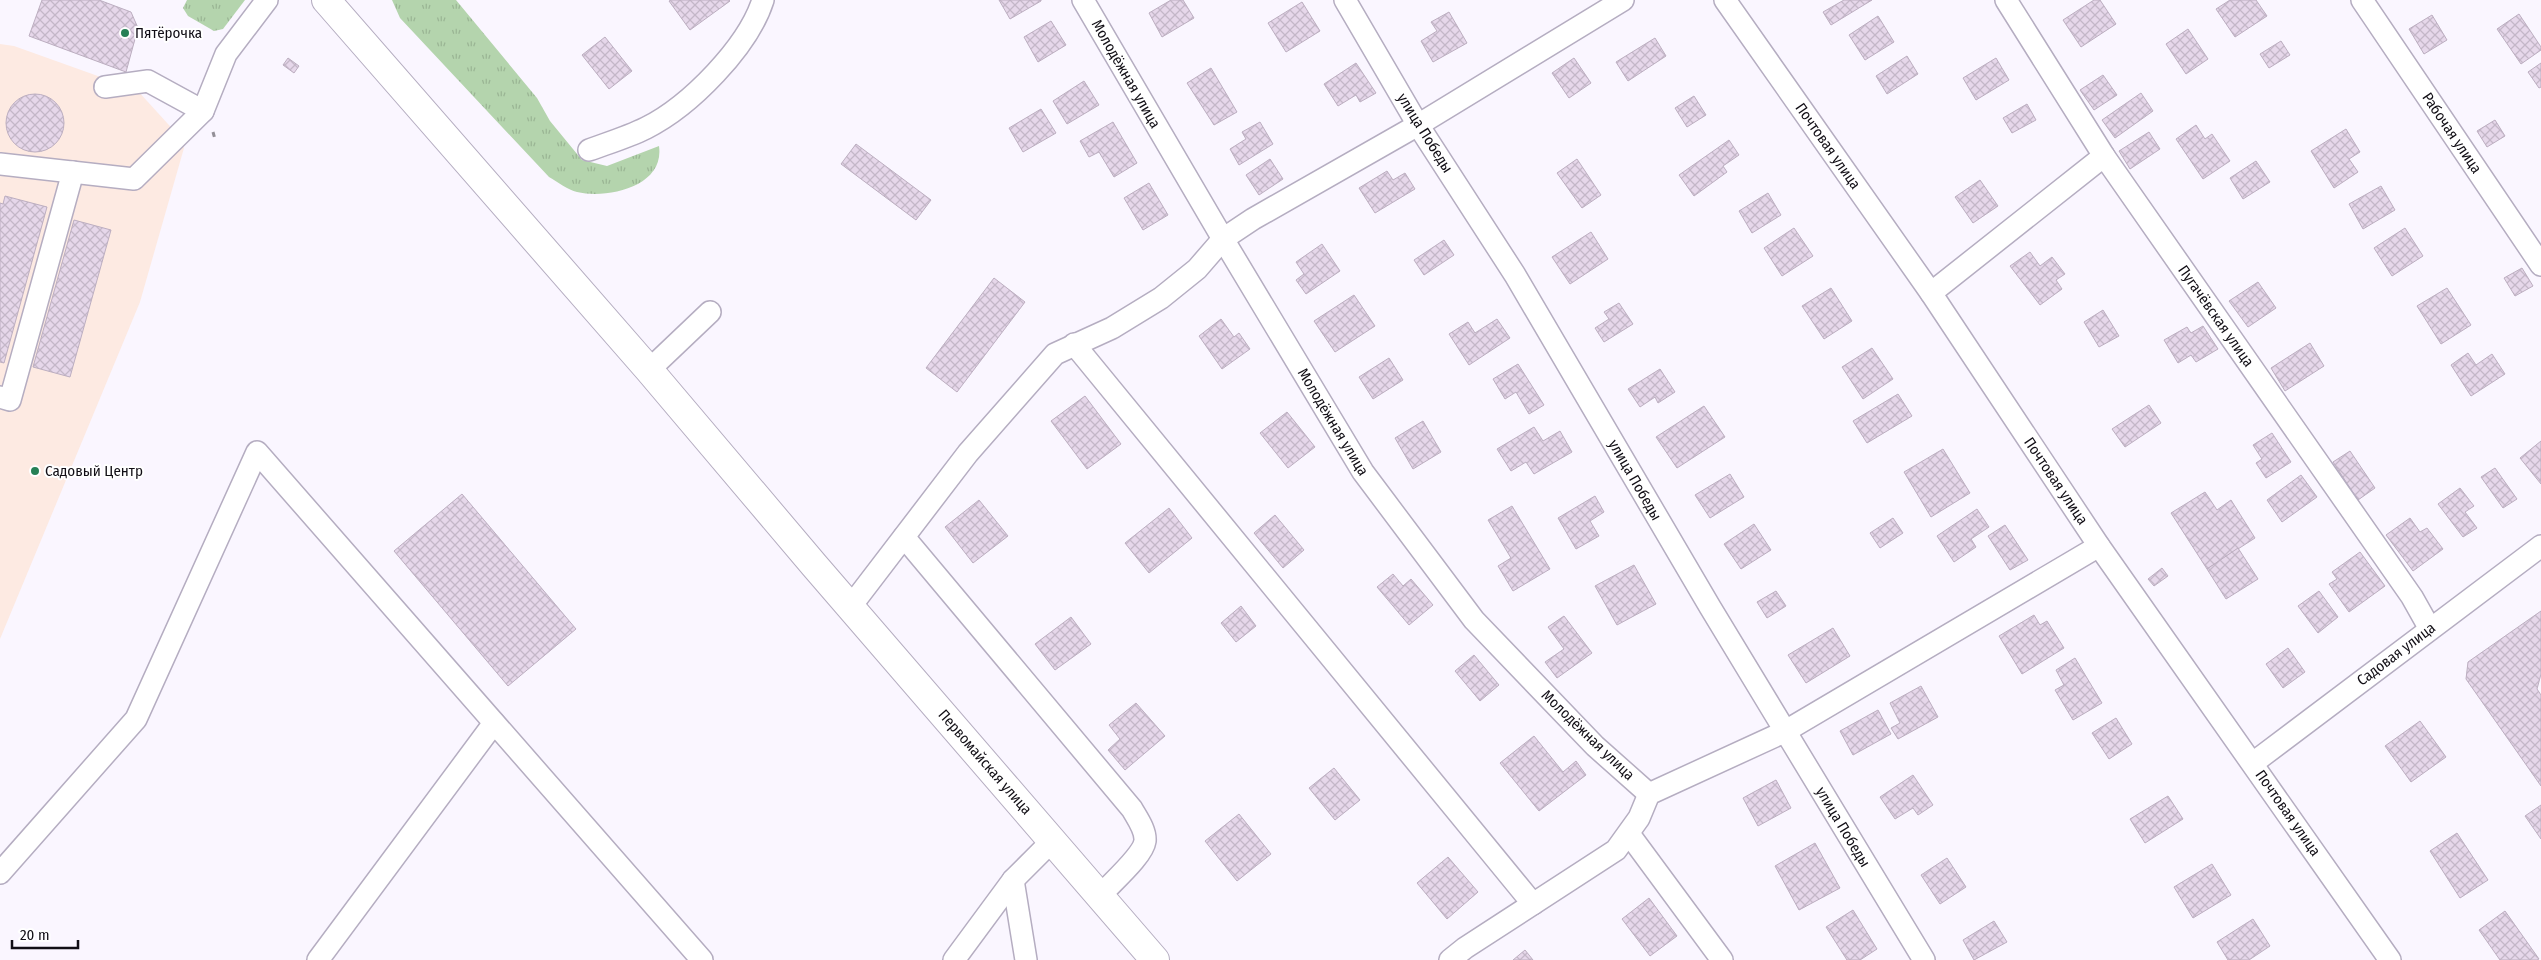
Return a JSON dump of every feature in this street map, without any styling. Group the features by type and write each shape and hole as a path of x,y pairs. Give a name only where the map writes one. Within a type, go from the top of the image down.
{"main road":[{"name":"Первомайская улица","path":"330,1 1155,960"}],"street":[{"path":"0,164 134,180 203,111 226,54 267,0"},
{"path":"589,150 645,129 672,113 715,73 742,39 763,0"},
{"name":"Молодёжная улица","path":"1083,0 1223,239 1363,472 1474,620 1595,746 1649,794"},
{"name":"улица Победы","path":"1345,0 1418,125 1515,274 1784,732 1924,960"},
{"path":"851,606 968,453 1055,354 1112,328 1161,298 1197,269 1223,239 1253,219 1418,125 1623,0"},
{"name":"Почтовая улица","path":"1725,0 1931,292 2099,546 2390,960"},
{"name":"Пугачёвская улица","path":"2006,0 2104,156 2412,597 2430,629"},
{"name":"Рабочая улица","path":"2362,0 2541,265"},
{"path":"105,87 148,81 203,111"},
{"path":"1931,292 2104,156"},
{"path":"0,397 10,400 73,172"},
{"path":"649,370 710,312"},
{"path":"1074,344 1533,904"},
{"path":"0,873 136,719 257,452 702,960"},
{"path":"904,537 1132,809 1142,826 1145,841 1140,851 1101,895"},
{"path":"1450,960 1465,948 1616,850 1629,834 1649,794 1784,732 2099,546"},
{"name":"Садовая улица","path":"2252,762 2541,546"},
{"path":"318,960 494,723"},
{"path":"1629,834 1722,960"},
{"path":"954,960 1013,880 1053,840"},
{"path":"1013,880 1026,960"}],"shaded area":[{"name":"Садовый Центр","path":"0,44 14,46 137,90 178,135 184,148 140,302 0,639"}],"green space":[{"path":"187,0 245,0 223,29 214,31 188,16 183,8"},
{"path":"392,0 456,0 537,98 550,121 582,160 607,166 659,146 658,160 653,171 644,180 632,187 603,194 577,192 549,177 400,18"}],"building":[{"path":"42,0 99,0 131,12 138,28 126,72 29,36"},
{"path":"999,0 1041,0 1041,1 1010,19"},
{"path":"1171,0 1183,0 1194,18 1162,37 1149,13"},
{"path":"1844,0 1872,0 1831,25 1823,12"},
{"path":"2094,0 2100,0 2116,24 2081,47 2063,20"},
{"path":"2230,0 2256,0 2267,16 2235,37 2216,9"},
{"path":"669,1 730,1 690,30"},
{"path":"1302,2 1320,31 1286,52 1268,23"},
{"path":"1449,12 1467,43 1433,62 1421,41 1437,31 1431,22"},
{"path":"2519,14 2541,47 2541,50 2521,64 2497,29"},
{"path":"2432,15 2447,40 2424,54 2409,29"},
{"path":"1878,16 1894,42 1865,60 1849,35"},
{"path":"1051,21 1066,45 1038,62 1024,37"},
{"path":"2188,29 2208,59 2186,74 2166,44"},
{"path":"605,37 632,71 609,89 582,55"},
{"path":"1655,38 1666,56 1628,81 1616,62"},
{"path":"2281,41 2290,55 2269,68 2260,54"},
{"path":"1907,56 1918,74 1887,94 1876,76"},
{"path":"288,58 299,66 294,73 283,65"},
{"path":"1574,58 1591,83 1569,98 1552,73"},
{"path":"1996,58 2009,80 1976,100 1963,78"},
{"path":"1356,63 1376,93 1360,102 1356,95 1338,106 1324,84"},
{"path":"2541,63 2541,87 2539,88 2528,72"},
{"path":"1211,68 1237,112 1214,125 1187,83"},
{"path":"2103,75 2117,95 2094,110 2080,90"},
{"path":"1084,81 1099,105 1067,124 1053,101"},
{"path":"2141,93 2153,111 2115,138 2102,120"},
{"path":"35,94 46,96 59,107 64,123 62,134 51,147 35,152 24,150 11,139 6,123 8,112 19,99"},
{"path":"1694,96 1706,115 1687,127 1675,108"},
{"path":"2027,104 2036,120 2012,133 2003,118"},
{"path":"1041,109 1056,133 1023,152 1009,128"},
{"path":"2495,120 2505,136 2487,147 2477,131"},
{"path":"1113,122 1137,163 1114,177 1099,152 1089,157 1080,141"},
{"path":"1260,122 1273,144 1239,165 1230,149 1246,139 1242,132"},
{"path":"2196,125 2205,139 2212,134 2230,161 2203,179 2176,139"},
{"path":"2346,129 2360,152 2349,159 2358,172 2334,188 2311,151"},
{"path":"2149,132 2160,149 2130,169 2119,151"},
{"path":"1729,140 1739,155 1723,166 1727,172 1694,196 1679,175"},
{"path":"856,144 931,200 916,220 841,164"},
{"path":"1270,159 1283,179 1259,195 1246,175"},
{"path":"1577,159 1601,195 1582,208 1557,173"},
{"path":"2256,161 2270,182 2243,199 2230,178"},
{"path":"1387,171 1393,180 1405,173 1415,189 1375,213 1359,188"},
{"path":"1980,180 1998,206 1973,223 1955,197"},
{"path":"1149,183 1168,215 1143,230 1124,198"},
{"path":"2381,186 2395,210 2363,229 2349,204"},
{"path":"1768,193 1781,215 1752,233 1739,211"},
{"path":"5,196 47,207 4,363 0,362 0,203 3,204"},
{"path":"74,220 111,230 70,377 33,367"},
{"path":"1794,228 1813,256 1782,276 1764,248"},
{"path":"2405,228 2423,256 2392,276 2374,248"},
{"path":"1591,232 1608,259 1570,284 1552,257"},
{"path":"1444,240 1454,255 1424,275 1414,260"},
{"path":"1322,244 1340,271 1306,294 1296,280 1304,274 1296,262"},
{"path":"2030,252 2040,266 2052,257 2065,274 2056,280 2062,289 2040,305 2010,266"},
{"path":"2522,268 2533,286 2515,296 2504,278"},
{"path":"994,278 1025,302 957,392 926,368"},
{"path":"2258,282 2276,308 2248,327 2229,301"},
{"path":"1831,288 1852,321 1824,339 1802,306"},
{"path":"2447,288 2471,325 2441,344 2417,306"},
{"path":"1354,295 1375,326 1335,352 1314,321"},
{"path":"1619,303 1633,324 1604,342 1595,328 1609,319 1604,312"},
{"path":"2103,310 2119,336 2099,347 2084,322"},
{"path":"1221,319 1234,337 1239,333 1250,349 1222,369 1199,336"},
{"path":"1497,319 1510,338 1469,365 1449,334 1468,322 1475,333"},
{"path":"2203,326 2218,349 2196,362 2191,355 2178,363 2164,340 2187,327 2191,333"},
{"path":"2310,343 2324,366 2285,391 2271,368"},
{"path":"1872,348 1893,379 1863,399 1842,367"},
{"path":"2468,353 2476,365 2492,354 2505,374 2471,396 2451,365"},
{"path":"1389,358 1403,380 1373,399 1359,377"},
{"path":"1518,364 1544,405 1529,414 1516,392 1505,399 1493,379"},
{"path":"1660,369 1675,392 1658,403 1655,397 1640,407 1628,389"},
{"path":"1898,394 1912,416 1867,443 1853,421"},
{"path":"1085,396 1121,444 1087,469 1051,421"},
{"path":"2149,405 2161,423 2125,447 2112,429"},
{"path":"1704,406 1725,437 1677,468 1656,437"},
{"path":"1287,412 1315,447 1288,468 1260,433"},
{"path":"1423,421 1441,452 1413,469 1395,438"},
{"path":"1534,427 1543,441 1560,431 1572,452 1534,474 1526,462 1511,471 1497,449"},
{"path":"2272,433 2291,462 2266,478 2256,463 2262,459 2253,445"},
{"path":"2541,441 2541,484 2520,458"},
{"path":"1943,449 1970,493 1931,517 1904,472"},
{"path":"2350,451 2375,488 2358,500 2333,462"},
{"path":"2495,468 2517,499 2503,508 2481,477"},
{"path":"1730,474 1744,497 1710,518 1695,495"},
{"path":"2301,475 2317,497 2282,522 2267,500"},
{"path":"2460,488 2474,506 2465,512 2477,528 2463,537 2438,504"},
{"path":"2205,492 2217,510 2231,500 2255,538 2207,569 2171,513"},
{"path":"462,494 576,629 508,686 394,551"},
{"path":"1595,496 1604,512 1590,521 1599,536 1576,549 1558,518"},
{"path":"979,500 1008,536 973,563 945,527"},
{"path":"1512,506 1550,569 1513,591 1498,566 1511,558 1488,520"},
{"path":"1169,508 1192,538 1149,573 1125,543"},
{"path":"1977,509 1989,527 1971,539 1976,547 1954,562 1937,536"},
{"path":"1275,515 1304,550 1283,568 1254,533"},
{"path":"1893,518 1903,533 1880,548 1870,533"},
{"path":"2410,518 2420,532 2427,528 2443,549 2413,571 2386,535"},
{"path":"1754,524 1771,550 1741,569 1724,544"},
{"path":"2005,525 2028,560 2010,570 1988,536"},
{"path":"2238,548 2258,579 2226,599 2207,569"},
{"path":"2360,552 2385,586 2349,612 2329,584 2337,579 2332,572"},
{"path":"1634,565 1656,604 1617,625 1595,586"},
{"path":"2162,568 2168,576 2154,586 2148,579"},
{"path":"1393,574 1403,586 1411,579 1433,605 1409,625 1377,587"},
{"path":"1776,591 1786,606 1767,618 1757,602"},
{"path":"2319,591 2338,617 2318,633 2298,606"},
{"path":"1241,606 1256,626 1236,642 1221,623"},
{"path":"2541,611 2541,674 2537,689 2541,695 2541,786 2466,679 2468,662"},
{"path":"2034,615 2040,625 2047,621 2064,648 2022,674 1999,636"},
{"path":"1564,616 1592,653 1557,678 1545,662 1564,649 1548,627"},
{"path":"1071,617 1091,644 1055,670 1035,644"},
{"path":"1833,628 1850,656 1806,683 1788,655"},
{"path":"2288,648 2305,672 2283,688 2266,664"},
{"path":"1474,655 1499,685 1480,701 1455,671"},
{"path":"2075,658 2102,703 2073,720 2055,690 2064,685 2056,670"},
{"path":"1921,686 1938,717 1898,739 1891,728 1900,723 1890,703"},
{"path":"1136,703 1165,736 1125,770 1108,750 1120,739 1109,725"},
{"path":"1878,710 1891,734 1853,755 1840,731"},
{"path":"2116,718 2132,744 2109,759 2092,733"},
{"path":"2420,721 2446,757 2411,782 2385,746"},
{"path":"1534,736 1563,772 1576,761 1586,775 1539,811 1500,763"},
{"path":"1334,768 1360,800 1335,820 1309,788"},
{"path":"1913,775 1933,805 1918,815 1913,808 1895,819 1880,797"},
{"path":"1776,780 1791,808 1758,826 1743,798"},
{"path":"2168,796 2183,819 2145,843 2130,819"},
{"path":"2541,805 2541,839 2525,816"},
{"path":"1239,814 1271,854 1237,881 1205,841"},
{"path":"2457,833 2488,880 2460,898 2430,851"},
{"path":"1815,843 1840,888 1799,910 1775,866"},
{"path":"1448,857 1478,892 1447,919 1417,883"},
{"path":"1947,858 1966,887 1940,904 1921,875"},
{"path":"2212,864 2231,895 2193,918 2174,887"},
{"path":"1649,898 1677,936 1650,956 1622,919"},
{"path":"1853,910 1877,949 1860,960 1847,960 1826,927"},
{"path":"2505,911 2539,959 2500,960 2479,930"},
{"path":"2253,919 2270,946 2249,960 2228,960 2217,942"},
{"path":"1994,921 2007,942 1974,960 1963,940"},
{"path":"1525,950 1533,960 1513,960"}],"place":[{"name":"Пятёрочка","path":"125,33"},
{"name":"Садовый Центр","path":"35,471"}]}
